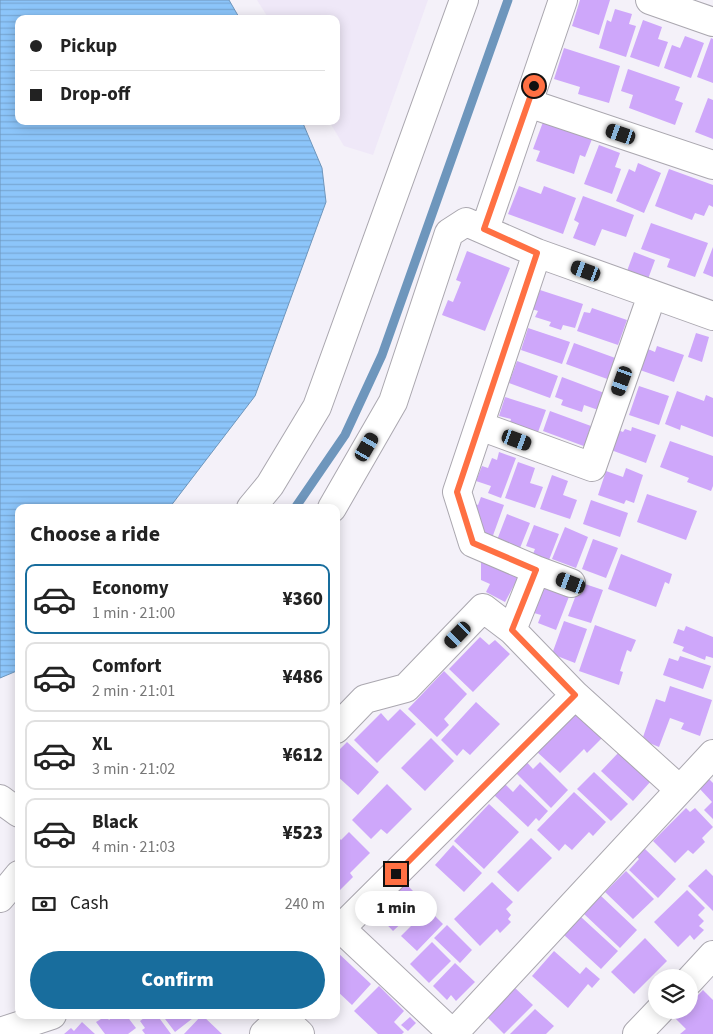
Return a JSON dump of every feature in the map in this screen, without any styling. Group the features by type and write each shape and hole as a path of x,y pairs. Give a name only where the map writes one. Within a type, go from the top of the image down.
{"street":[{"path":"254,504 270,484 317,407 464,0"},
{"path":"484,229 563,0"},
{"path":"650,0 713,22"},
{"path":"528,103 713,165"},
{"path":"334,504 393,402 449,233 466,222 537,253 713,316"},
{"path":"537,253 457,492 473,543 571,583"},
{"path":"480,426 592,467 652,295"},
{"path":"512,630 536,570"},
{"path":"340,725 365,699 406,688 483,608 512,630 575,695 679,789"},
{"path":"340,924 575,695"},
{"path":"340,928 453,1034 713,754"},
{"path":"0,799 15,810"},
{"path":"0,898 15,880"},
{"path":"698,971 713,955"},
{"path":"0,1032 40,1019"},
{"path":"638,1034 652,1019"}],"shaded area":[{"path":"257,0 428,0 373,155 344,146 331,125 340,125 340,15 266,15"}],"water":[{"path":"0,0 229,0 238,15 15,15 15,125 304,125 322,168 326,202 255,396 172,504 15,504 15,672 0,678"}],"building":[{"path":"580,0 610,0 599,35 572,26"},
{"path":"615,9 632,14 629,24 636,26 626,57 599,48 607,20 611,22"},
{"path":"643,20 662,27 658,39 668,42 659,67 630,57"},
{"path":"685,36 704,43 691,78 664,68 672,45 680,48"},
{"path":"711,38 713,39 713,83 697,77"},
{"path":"564,48 620,66 609,103 578,94 580,87 554,79"},
{"path":"628,69 680,87 675,100 683,103 675,125 629,108 633,95 621,91"},
{"path":"708,98 713,100 713,139 695,132"},
{"path":"543,122 592,139 585,157 580,155 574,174 536,161 540,151 533,149"},
{"path":"599,145 620,153 615,167 621,169 612,194 584,184"},
{"path":"638,163 661,173 644,213 616,201 629,169 635,172"},
{"path":"669,169 713,185 713,207 709,205 704,216 695,213 692,220 655,206"},
{"path":"519,186 541,194 544,186 576,198 563,234 508,214"},
{"path":"583,196 634,215 626,237 602,229 595,246 573,238 579,223 574,220"},
{"path":"651,223 708,243 695,277 667,267 670,259 641,249"},
{"path":"713,247 713,277 703,273"},
{"path":"467,251 510,268 485,331 442,315 448,300 453,302 461,282 456,280"},
{"path":"634,252 655,260 648,279 627,271"},
{"path":"540,290 583,304 575,328 563,325 561,330 549,326 551,322 535,317 538,311 529,308 533,294 538,296"},
{"path":"592,308 627,320 618,345 577,331 584,312 590,313"},
{"path":"528,328 570,342 562,364 521,350"},
{"path":"696,333 709,337 702,362 688,357"},
{"path":"574,343 618,359 610,380 566,364"},
{"path":"657,346 684,355 674,382 640,370 648,349 655,352"},
{"path":"517,361 558,376 550,398 509,383"},
{"path":"562,377 607,394 601,411 584,405 582,412 561,405 563,400 555,397"},
{"path":"639,386 669,396 659,425 629,415"},
{"path":"677,391 704,401 706,395 713,398 713,437 681,425 680,430 665,424"},
{"path":"505,397 546,410 537,435 509,426 511,419 499,416"},
{"path":"550,411 591,426 588,434 593,436 589,448 543,431"},
{"path":"632,427 656,435 646,463 611,450 618,430 623,432 625,429 631,431"},
{"path":"670,441 713,456 713,486 711,491 687,482 689,478 660,467"},
{"path":"499,452 516,458 501,498 488,493 491,486 476,481 482,466 488,468 492,458 497,460"},
{"path":"518,462 535,468 530,483 543,487 535,508 505,498"},
{"path":"626,468 643,475 634,503 626,500 624,504 598,495 606,471 623,477"},
{"path":"552,475 568,481 563,495 577,500 570,519 540,509"},
{"path":"647,494 697,511 686,540 637,522"},
{"path":"481,497 504,505 491,541 472,526 470,502 478,505"},
{"path":"591,500 628,513 620,537 583,524"},
{"path":"507,514 530,523 520,548 497,540"},
{"path":"534,525 559,534 549,560 533,554 535,549 526,546"},
{"path":"565,527 588,537 576,568 552,559"},
{"path":"593,539 618,548 606,578 582,569"},
{"path":"621,554 672,574 669,584 665,582 656,607 608,589"},
{"path":"481,556 519,576 505,602 486,592 490,584 481,580"},
{"path":"585,584 603,590 591,623 568,616 579,587 584,588"},
{"path":"545,585 570,594 556,630 538,623 541,615 534,613"},
{"path":"564,621 587,629 575,663 552,654"},
{"path":"595,625 636,640 631,652 627,650 620,671 623,672 619,685 579,671"},
{"path":"686,626 713,637 713,658 706,656 705,660 682,651 684,647 673,643 678,629 684,631"},
{"path":"480,637 489,645 495,640 510,654 473,692 449,669"},
{"path":"680,656 711,666 703,689 663,675 669,658 678,661"},
{"path":"444,671 467,694 444,719 449,725 437,737 408,709"},
{"path":"670,686 712,700 700,736 681,729 684,723 670,718 659,747 642,740 656,699 665,702"},
{"path":"476,702 500,724 470,755 463,749 457,756 441,740"},
{"path":"400,709 416,724 377,763 354,740 381,713 388,721"},
{"path":"575,711 603,737 587,753 584,749 560,773 536,751"},
{"path":"431,738 454,761 425,791 401,768"},
{"path":"347,742 379,772 358,795 340,779 340,749"},
{"path":"620,751 651,781 633,801 601,771"},
{"path":"524,759 533,769 540,762 568,790 551,808 513,770"},
{"path":"594,772 628,804 611,821 577,789"},
{"path":"709,779 713,783 713,819 704,810 712,802 699,788"},
{"path":"387,784 412,809 387,834 381,829 371,839 352,820"},
{"path":"505,784 513,792 520,784 548,811 539,821 536,818 528,827 494,795"},
{"path":"574,792 606,822 593,836 589,832 572,850 565,844 559,851 537,830"},
{"path":"489,804 519,832 484,869 454,841"},
{"path":"686,808 690,812 695,808 713,827 702,838 705,842 693,854 688,850 675,863 653,841"},
{"path":"349,832 370,853 350,873 353,877 340,890 340,839"},
{"path":"531,838 552,858 518,892 497,872"},
{"path":"453,845 482,873 464,892 435,865"},
{"path":"644,848 676,879 658,898 629,870 639,859 636,856"},
{"path":"706,869 713,876 713,911 688,886"},
{"path":"626,871 654,899 633,919 605,892"},
{"path":"404,882 424,902 393,931 374,911"},
{"path":"492,882 513,902 506,909 511,915 508,919 511,922 500,933 497,929 480,946 454,919"},
{"path":"687,890 705,908 698,915 704,921 699,926 704,930 694,940 690,935 678,947 654,922"},
{"path":"600,895 637,930 620,948 583,913"},
{"path":"428,909 443,924 417,951 401,936"},
{"path":"581,917 618,951 601,969 564,935"},
{"path":"447,925 472,950 460,963 434,938"},
{"path":"645,938 667,961 659,969 648,969 648,980 634,994 611,972"},
{"path":"432,942 451,961 429,983 410,964"},
{"path":"554,951 580,974 586,967 600,979 592,988 588,984 568,1008 532,976"},
{"path":"340,955 371,984 352,1005 340,994"},
{"path":"455,963 475,982 456,1001 451,995 447,1000 433,986"},
{"path":"379,986 404,1011 394,1022 404,1032 402,1034 378,1034 354,1011"},
{"path":"514,987 533,1005 504,1034 486,1016"},
{"path":"703,990 713,1000 713,1034 680,1034 686,1029 676,1019 698,1019 698,995"},
{"path":"535,1009 554,1026 546,1034 510,1034"},
{"path":"410,1017 416,1023 408,1031 401,1025"},
{"path":"101,1019 129,1019 136,1028 128,1034 105,1034 96,1022"},
{"path":"143,1019 160,1019 171,1034 145,1034 142,1030 145,1028 140,1021"},
{"path":"165,1019 192,1019 175,1032"},
{"path":"198,1019 206,1019 222,1034 184,1034"},
{"path":"82,1022 95,1034 64,1034 71,1028 74,1031"}],"waterway":[{"path":"298,504 345,435 382,355 508,0"}],"route":[{"path":"396,874 575,695 512,630 536,570 473,543 457,492 537,253 484,229 534,86"}]}
